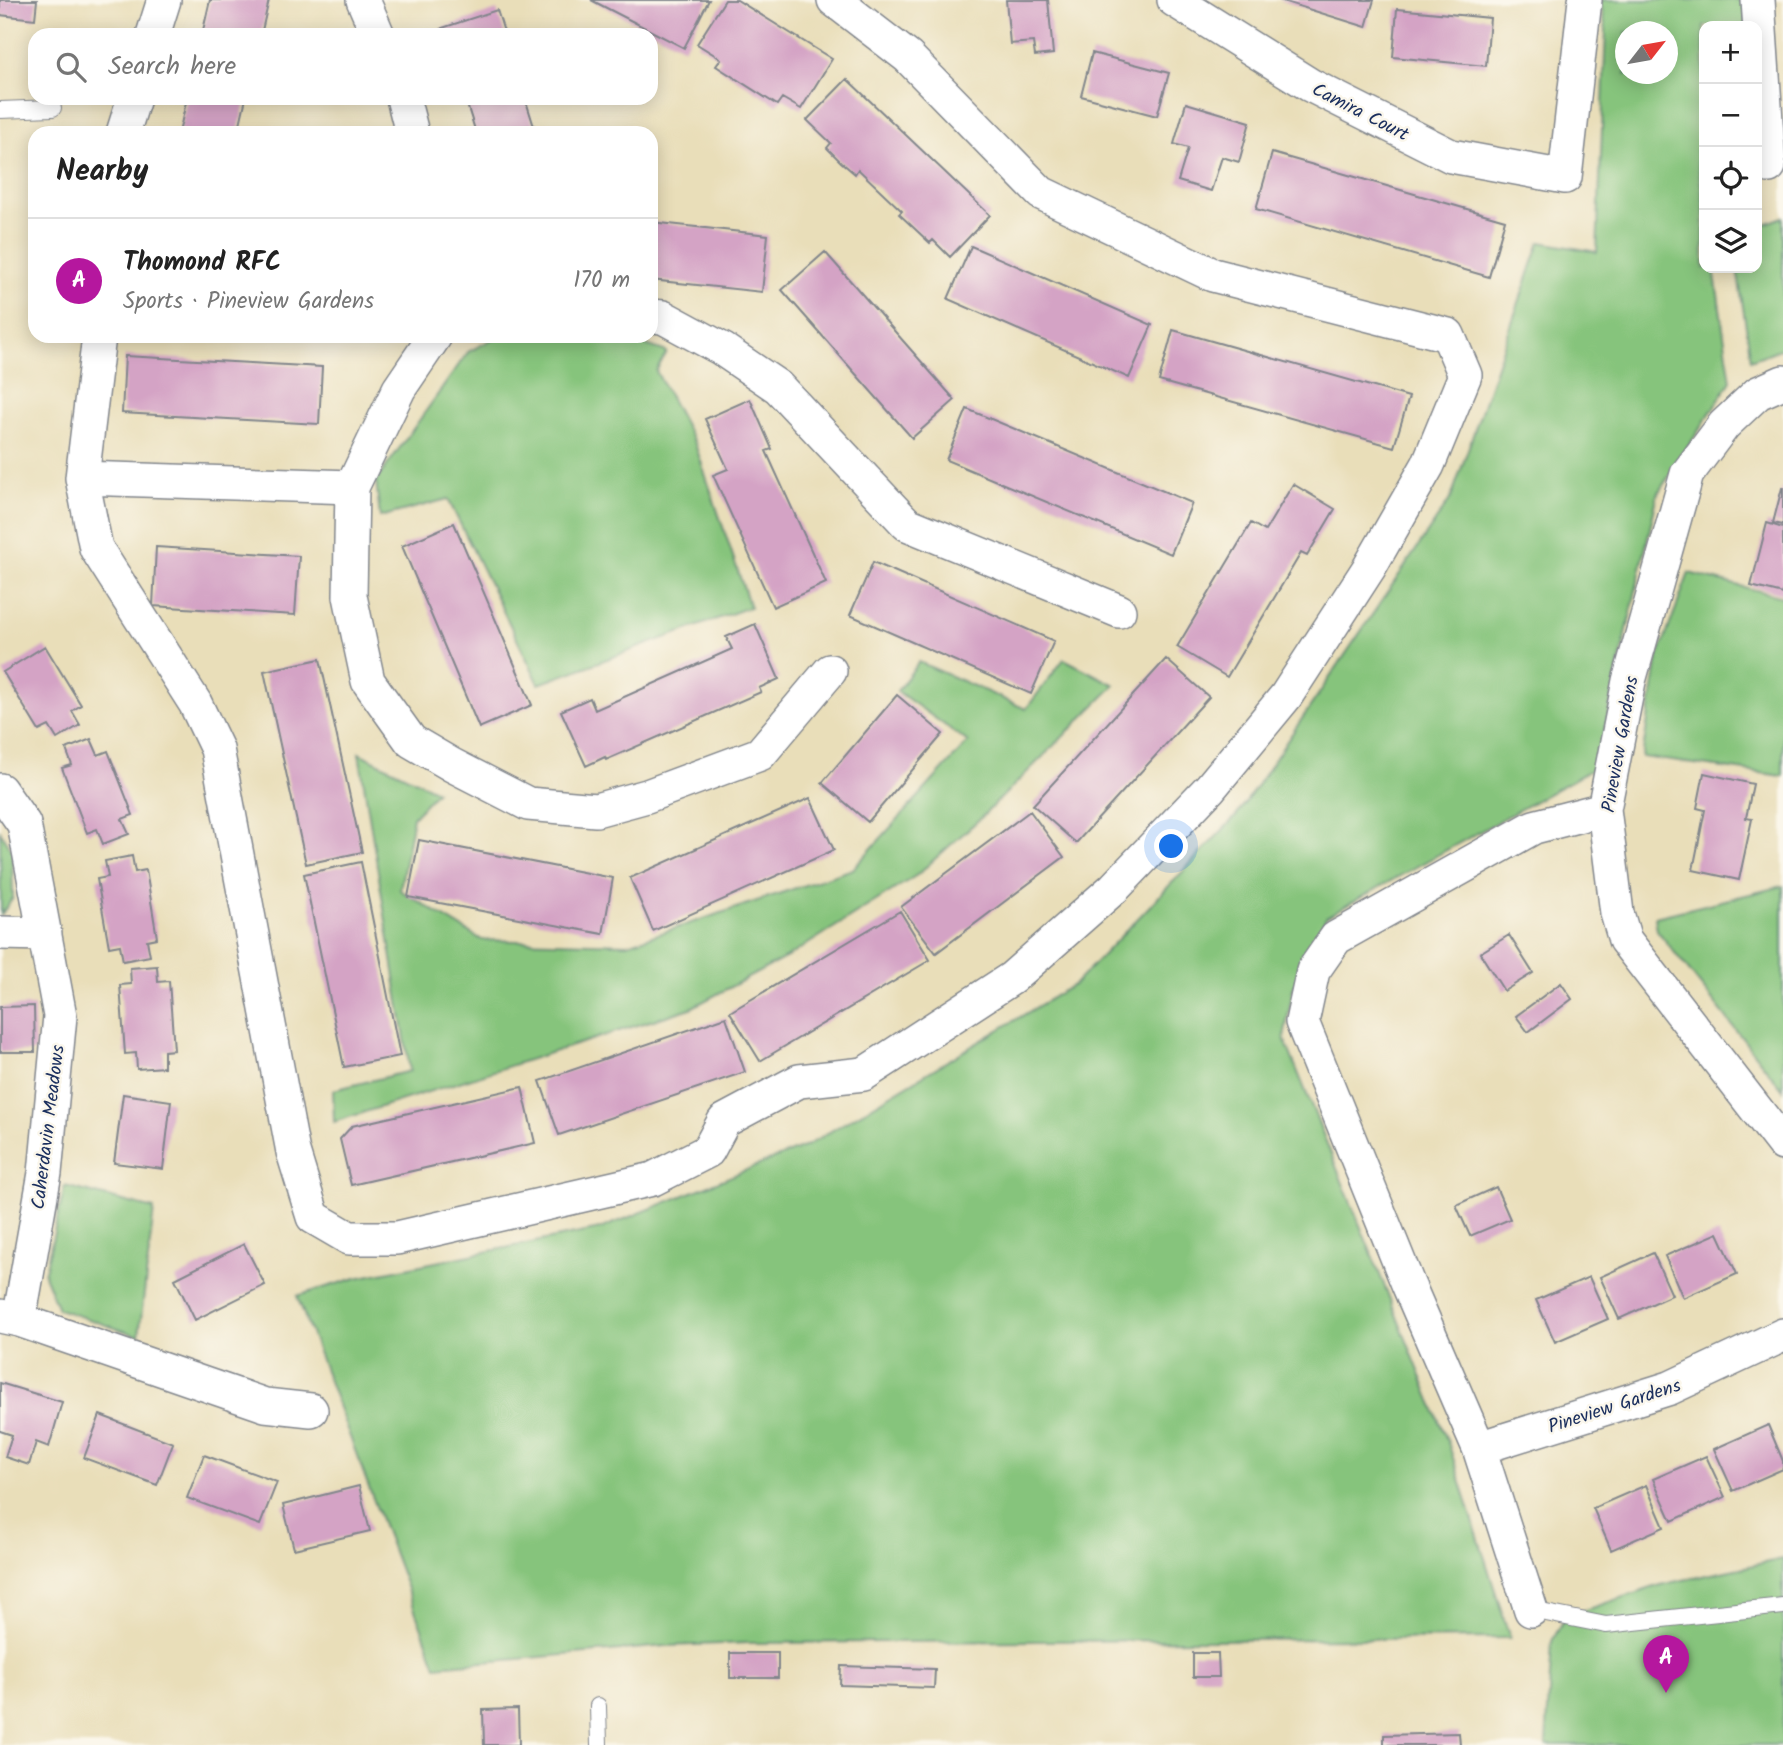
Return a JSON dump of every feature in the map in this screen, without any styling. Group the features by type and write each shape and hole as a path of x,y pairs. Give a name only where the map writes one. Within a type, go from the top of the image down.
{"street":[{"path":"155,28 164,0"},
{"path":"363,0 374,28"},
{"path":"98,343 82,478 96,548 195,704 217,749 293,1152 313,1217 349,1238 397,1238 653,1179 708,1151 724,1121 799,1081 864,1074 1012,978 1114,888 1209,788 1286,696 1369,568 1428,465 1465,375 1448,335 1213,275 1041,193 908,57 834,0"},
{"name":"Camira Court","path":"1174,0 1310,85 1451,156 1565,177 1585,0"},
{"path":"1758,0 1769,166"},
{"path":"126,126 132,105"},
{"path":"405,105 410,126"},
{"path":"658,317 722,349 778,387 907,524 1119,611"},
{"path":"430,343 399,389 352,487 350,596 368,681 411,741 528,804 596,810 647,796 760,754 830,671"},
{"name":"Pineview Gardens","path":"1783,382 1758,393 1724,425 1687,474 1629,681 1604,809 1618,912 1625,940 1783,1143"},
{"path":"82,478 352,487"},
{"name":"Caherdavin Meadows","path":"0,790 24,824 60,1016 45,1173 9,1318 265,1405 311,1410"},
{"path":"1531,1609 1479,1448 1408,1283 1302,1022 1313,971 1336,938 1534,827 1604,809"},
{"path":"0,933 45,934"},
{"name":"Pineview Gardens","path":"1479,1448 1670,1388 1783,1335"}],"lane":[{"path":"0,110 53,108"},
{"path":"1531,1609 1606,1625 1783,1606"},
{"path":"598,1706 599,1745"}],"green space":[{"path":"1600,0 1745,0 1747,21 1699,21 1699,148 1696,150 1699,171 1699,273 1715,273 1731,381 1658,493 1596,767 1326,917 1293,989 1284,1038 1449,1445 1510,1638 749,1643 666,1646 436,1666 297,1296 356,1278 600,1229 806,1146 1075,984 1237,815 1451,498 1540,242 1597,252 1606,30"},
{"path":"1783,217 1783,348 1751,360 1738,273 1762,273 1762,225"},
{"path":"485,343 641,343 667,352 656,371 695,444 750,607 539,684 448,499 380,517 376,481 468,352"},
{"path":"1689,573 1783,597 1783,776 1642,757 1658,657"},
{"path":"1064,659 1115,685 984,815 917,875 789,956 691,1008 334,1122 333,1090 410,1071 359,753 437,791 413,817 400,890 482,940 628,944 853,869 968,742 897,691 919,662 1026,709"},
{"path":"0,831 12,851 13,898 1,915"},
{"path":"1783,886 1783,1090 1657,930 1655,917"},
{"path":"65,1186 154,1209 139,1336 58,1309 44,1275"},
{"path":"1783,1559 1783,1745 1546,1745 1552,1641 1566,1616 1664,1584"}],"building":[{"path":"0,0 37,0 35,19 0,15"},
{"path":"210,0 269,0 263,28 204,28"},
{"path":"591,0 709,0 684,48 658,35 658,28 645,28"},
{"path":"725,0 737,0 832,59 801,109 782,98 777,105 716,66 721,59 697,44"},
{"path":"1006,0 1048,0 1053,54 1035,56 1033,42 1010,44"},
{"path":"1279,0 1374,0 1366,27"},
{"path":"1397,9 1490,18 1486,66 1393,57"},
{"path":"497,10 503,28 442,28"},
{"path":"1092,53 1169,73 1157,116 1081,96"},
{"path":"847,79 990,215 950,257 933,240 930,243 899,214 902,211 858,169 855,174 841,162 827,148 831,143 807,120"},
{"path":"1186,103 1250,122 1239,162 1222,157 1211,191 1178,181 1188,148 1174,144"},
{"path":"185,105 244,105 240,126 181,126"},
{"path":"467,105 527,105 534,126 474,126"},
{"path":"1272,153 1505,220 1489,277 1256,209"},
{"path":"658,223 768,235 762,292 658,281"},
{"path":"971,246 1152,325 1129,378 948,299"},
{"path":"825,252 955,400 912,438 782,290"},
{"path":"1173,330 1409,397 1394,447 1159,381"},
{"path":"125,356 322,367 319,424 122,413"},
{"path":"750,399 772,449 766,451 826,583 773,607 713,475 728,469 705,419"},
{"path":"967,409 1192,503 1171,554 946,460"},
{"path":"1293,484 1335,509 1307,556 1301,553 1227,677 1177,647 1251,523 1265,531"},
{"path":"1783,488 1783,525 1773,523"},
{"path":"454,523 532,705 479,728 402,546"},
{"path":"1767,523 1783,528 1783,594 1751,586"},
{"path":"156,547 299,556 295,615 153,606"},
{"path":"873,562 1054,641 1031,694 850,615"},
{"path":"755,624 779,679 759,688 761,692 606,760 605,757 586,766 561,711 590,698 595,710 732,649 726,637"},
{"path":"45,646 81,705 72,711 80,725 57,739 49,726 39,731 3,672"},
{"path":"320,659 362,852 306,864 264,671"},
{"path":"1166,659 1209,697 1076,843 1033,805"},
{"path":"897,695 943,734 868,822 822,783"},
{"path":"91,739 98,755 108,751 133,815 122,819 129,834 103,844 97,829 87,833 62,768 72,765 66,749"},
{"path":"1704,773 1753,784 1746,818 1752,819 1739,880 1693,870 1705,810 1697,808"},
{"path":"810,798 834,850 653,931 630,878"},
{"path":"1030,811 1064,857 936,953 901,907"},
{"path":"419,840 613,878 603,934 408,897"},
{"path":"132,856 135,872 146,870 157,938 147,940 150,956 123,961 120,945 109,947 97,879 108,877 105,861"},
{"path":"361,862 400,1056 344,1067 304,874"},
{"path":"900,911 930,960 760,1061 730,1012"},
{"path":"1509,935 1533,973 1504,991 1480,953"},
{"path":"157,966 158,982 169,981 174,1050 164,1051 164,1067 137,1069 136,1053 125,1054 120,985 131,984 130,968"},
{"path":"1561,983 1572,999 1528,1032 1516,1016"},
{"path":"34,1006 35,1052 0,1052 0,1007"},
{"path":"726,1017 745,1072 559,1135 540,1081"},
{"path":"522,1087 535,1143 351,1185 340,1139 352,1126"},
{"path":"123,1094 171,1101 163,1169 114,1163"},
{"path":"1496,1187 1510,1219 1470,1236 1456,1205"},
{"path":"1718,1233 1737,1274 1683,1298 1665,1256"},
{"path":"244,1244 265,1285 195,1320 175,1279"},
{"path":"1653,1253 1672,1295 1619,1319 1600,1277"},
{"path":"1589,1277 1608,1319 1555,1342 1536,1300"},
{"path":"0,1383 62,1402 49,1447 36,1442 29,1465 5,1457 12,1435 0,1431"},
{"path":"100,1415 173,1443 157,1485 84,1458"},
{"path":"1768,1425 1783,1461 1783,1469 1733,1491 1714,1449"},
{"path":"204,1455 277,1482 260,1525 187,1498"},
{"path":"1706,1456 1725,1497 1672,1521 1653,1479"},
{"path":"1646,1485 1664,1527 1611,1550 1593,1508"},
{"path":"359,1486 370,1531 294,1549 283,1505"},
{"path":"730,1653 778,1653 778,1678 730,1678"},
{"path":"1193,1653 1218,1653 1219,1677 1193,1677"},
{"path":"841,1666 935,1669 934,1688 840,1685"},
{"path":"518,1709 519,1745 484,1745 483,1710"},
{"path":"1459,1733 1460,1745 1384,1745 1384,1735"}],"place":[{"name":"Thomond RFC","path":"1666,1693"}]}
